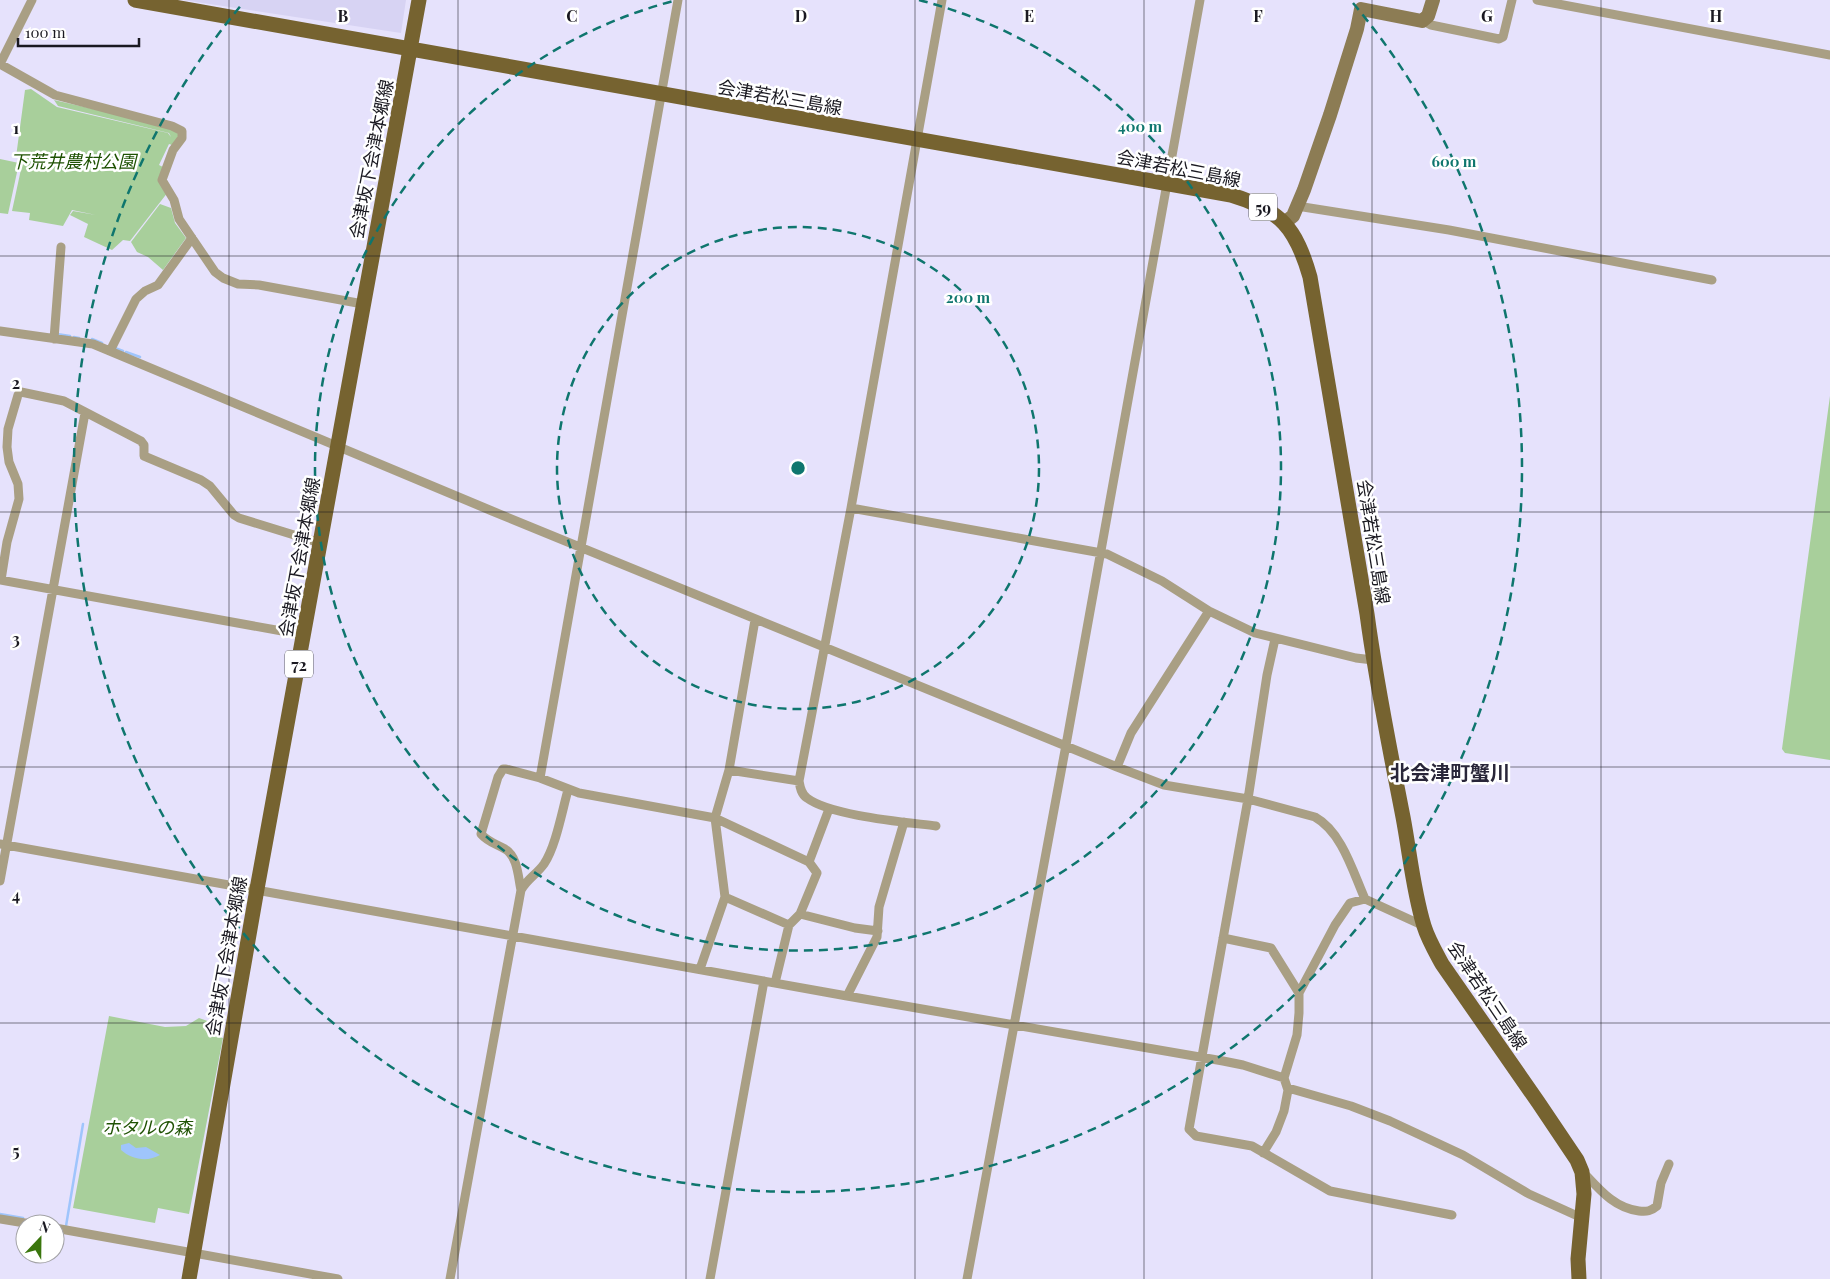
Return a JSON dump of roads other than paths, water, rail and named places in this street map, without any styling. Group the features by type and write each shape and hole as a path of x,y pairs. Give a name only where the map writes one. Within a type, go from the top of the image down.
{"main road":[{"name":"会津若松三島線","path":"135,0 1231,195 1261,206 1284,223 1303,252 1310,277 1373,660 1407,841 1413,883 1424,926 1442,964 1538,1102 1582,1172 1584,1194 1578,1279"},
{"name":"72","path":"410,49 419,0"},
{"name":"会津坂下会津本郷線","path":"189,1279 257,889 410,49"}],"street":[{"path":"32,0 0,64 55,95 164,124 182,131 182,138 173,150 162,180 174,200 180,219 215,272 223,278 238,284 259,285 363,304"},
{"path":"540,778 678,0"},
{"path":"936,826 829,809 806,798 800,790 799,781 851,508 942,0"},
{"path":"967,1279 1066,746 1200,0"},
{"path":"1424,21 1428,16 1433,0"},
{"path":"1284,223 1291,218 1297,206 1330,116 1357,29 1362,4 1424,21 1431,25 1499,39 1503,37 1512,0"},
{"path":"1537,0 1830,55"},
{"path":"1297,206 1449,230 1712,280"},
{"path":"110,351 136,299 145,291 158,286 192,238"},
{"path":"54,338 61,247"},
{"path":"0,331 93,344 755,620 1164,785 1248,799 1293,810 1323,822 1332,831 1344,852 1365,899"},
{"path":"304,635 0,580 10,529 19,499 18,484 9,462 7,447 8,429 18,395 21,392 64,401 107,422 141,441 144,445 144,456 210,486 234,515 239,518 320,543"},
{"path":"0,882 3,845 85,412"},
{"path":"851,508 1107,554 1162,581 1209,611 1256,633 1356,658 1373,660"},
{"path":"1118,767 1131,733 1209,611"},
{"path":"700,969 724,897 715,818 729,770 755,620"},
{"path":"1275,639 1267,675 1248,799 1189,1128 1196,1136 1252,1146 1330,1192 1452,1215"},
{"path":"521,890 512,856 507,851 486,840 482,834 498,777 503,769 540,778 568,790 715,818 809,862 817,873 800,914 789,924 775,983"},
{"path":"729,770 799,781"},
{"path":"450,1279 521,890 525,882 544,863 555,835 568,790"},
{"path":"809,862 829,809"},
{"path":"846,996 872,948 878,931 879,907 904,822"},
{"path":"3,845 846,996 1243,1064 1284,1078"},
{"path":"724,897 789,924"},
{"path":"1263,1153 1276,1132 1288,1088 1284,1078 1297,1035 1299,993 1335,926 1350,903 1365,899 1424,926"},
{"path":"800,914 847,926 878,931"},
{"path":"1223,938 1271,948 1299,993"},
{"path":"710,1279 764,981"},
{"path":"1288,1088 1351,1106 1390,1121 1463,1155 1528,1194 1582,1218"},
{"path":"1582,1172 1614,1203 1629,1210 1647,1212 1657,1206 1661,1183 1669,1164"},
{"path":"0,1218 15,1221"},
{"path":"65,1230 338,1279"}],"water":[{"path":"129,1143 136,1148 146,1147 160,1155 150,1159 135,1158 121,1150 121,1145"}],"waterway":[{"path":"57,334 70,336"},
{"path":"74,337 79,338"},
{"path":"92,339 102,343"},
{"path":"115,348 123,351"},
{"path":"126,352 140,357"},
{"path":"66,1226 83,1124"},
{"path":"0,1214 15,1217"}],"district":[{"name":"北会津町蟹川","path":"1450,771"}],"park label":[{"name":"下荒井農村公園","path":"73,161"},
{"name":"ホタルの森","path":"147,1127"}]}
